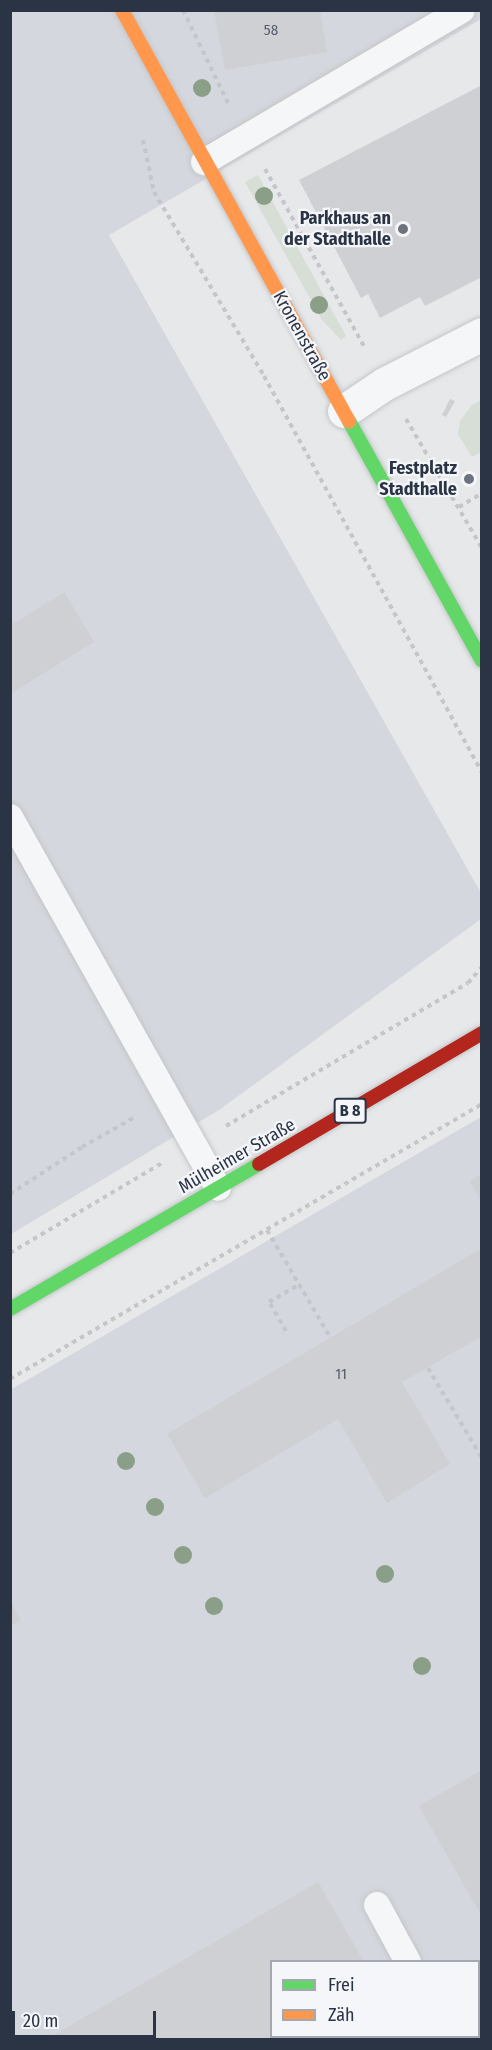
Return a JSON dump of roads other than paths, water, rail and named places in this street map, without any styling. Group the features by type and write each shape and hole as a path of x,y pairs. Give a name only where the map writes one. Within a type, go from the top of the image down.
{"street":[{"name":"Kronenstraße","path":"122,10 482,661"},
{"path":"344,411 384,384 482,334"},
{"name":"Mülheimer Straße","path":"10,1309 218,1188 474,1033"}],"lane":[{"path":"204,162 462,10"},
{"path":"10,818 170,1098 218,1188"},
{"path":"377,1905 407,1960"}],"place":[{"name":"Parkhaus an der Stadthalle","path":"403,229"},
{"name":"Festplatz Stadthalle","path":"469,479"}]}
